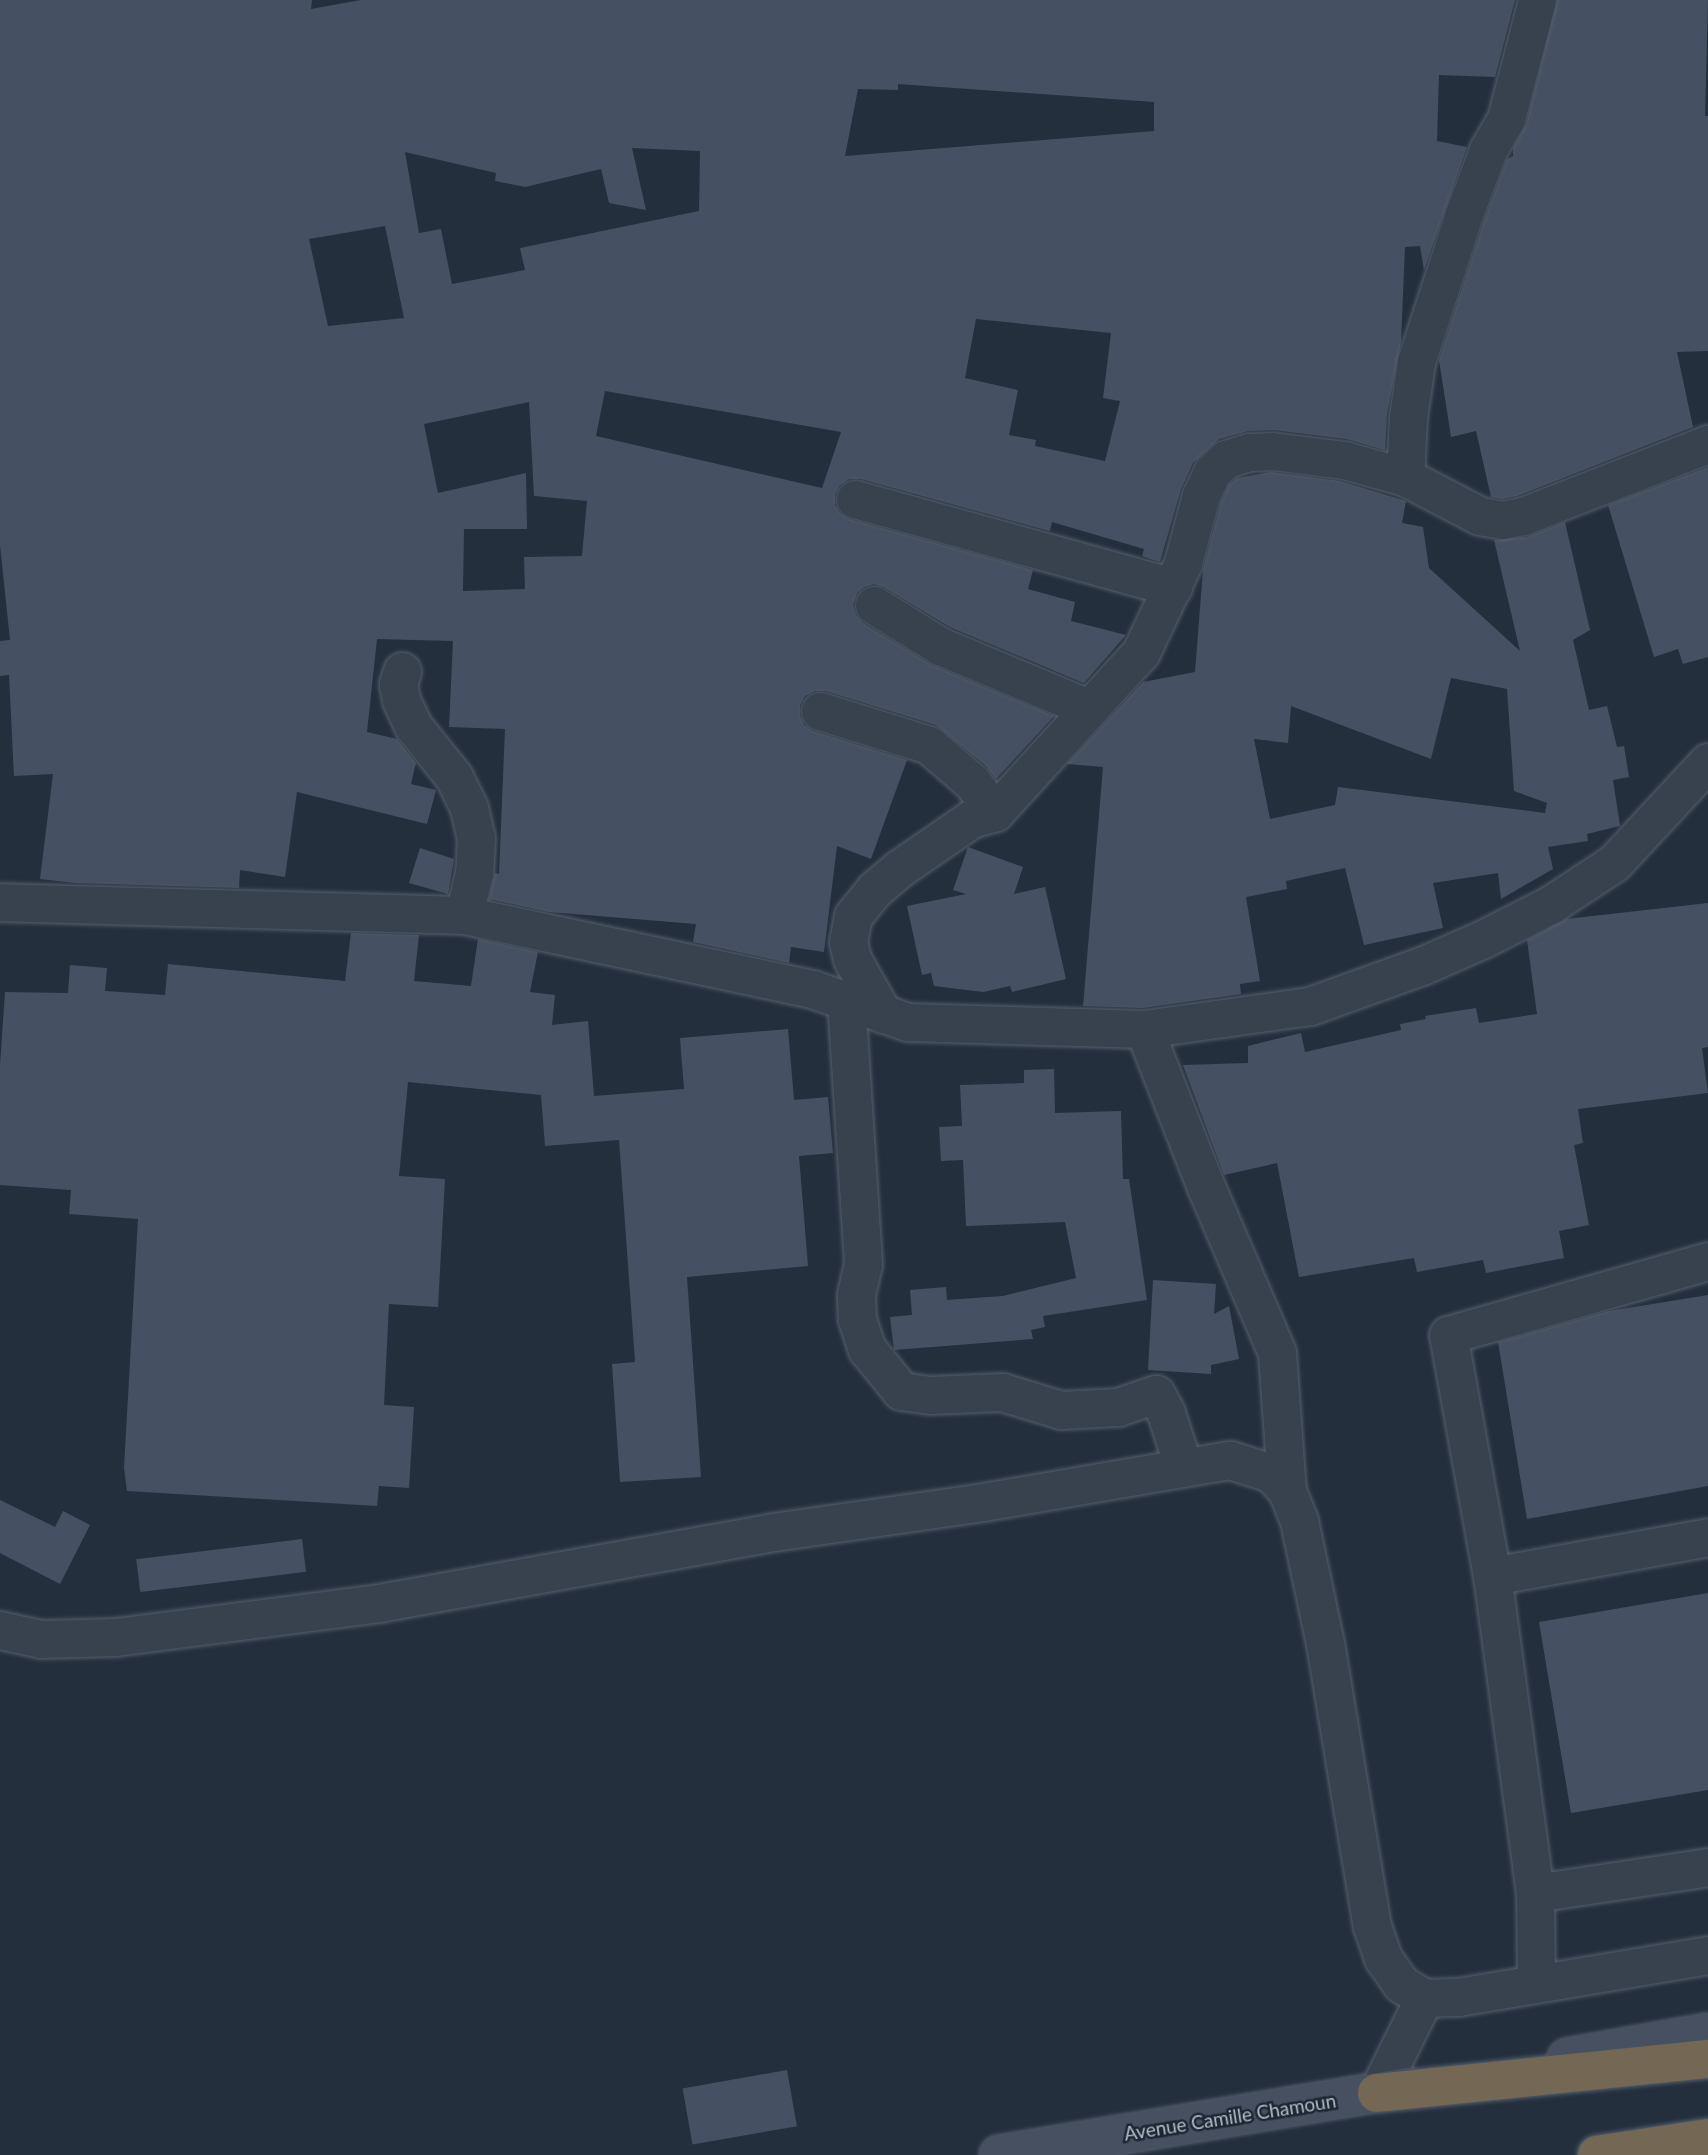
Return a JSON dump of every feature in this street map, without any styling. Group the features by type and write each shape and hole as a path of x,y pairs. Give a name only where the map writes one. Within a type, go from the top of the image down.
{"highway":[{"path":"1377,2093 1708,2059"},
{"path":"1597,2155 1708,2138"}],"main road":[{"name":"Avenue Camille Chamoun","path":"999,2155 1377,2093 1708,2033"}],"street":[{"path":"1405,477 1408,417 1416,362 1464,214 1488,150 1506,119 1530,37 1537,0"},
{"path":"883,1014 852,959 848,942 853,915 874,889 900,868 971,819 995,812 1141,652 1183,563 1201,495 1212,472 1226,459 1249,452 1293,452 1344,460 1405,477 1480,516 1502,520 1523,516 1708,444"},
{"path":"855,499 1173,587"},
{"path":"874,605 940,646 1088,708"},
{"path":"402,671 398,684 401,700 413,726 454,777 469,808 476,838 474,873 464,915"},
{"path":"820,711 929,745 972,782 995,812"},
{"path":"0,902 464,915 812,989 908,1022 1144,1029 1216,1022 1310,1006 1401,974 1483,939 1550,905 1614,863 1706,769"},
{"path":"846,1000 863,1264 856,1295 857,1319 867,1349 901,1391 930,1395 1002,1392 1061,1410 1118,1407 1156,1394 1166,1413 1183,1466"},
{"path":"1144,1029 1206,1187 1277,1353 1287,1491 1301,1532 1325,1643 1372,1926 1383,1958 1401,1984 1424,1998 1458,1997 1708,1955"},
{"path":"1536,1983 1535,1893 1492,1576 1448,1335 1708,1261"},
{"path":"0,1630 41,1639 114,1637 379,1602 773,1532 983,1502 1230,1460 1272,1473 1287,1491"},
{"path":"1492,1576 1708,1537"},
{"path":"1535,1893 1708,1867"},
{"path":"1377,2093 1424,1998"}],"building":[{"path":"0,0 312,0 311,9 361,0 1515,0 1495,77 1439,75 1437,141 1467,147 1424,270 1420,246 1405,247 1401,342 1387,414 1385,450 1347,439 1274,430 1248,431 1219,439 1193,463 1181,489 1160,562 1142,556 1144,549 1052,522 1050,531 861,479 849,479 840,485 835,494 835,505 840,513 849,519 1033,570 1028,589 1075,602 1071,621 1126,635 1084,683 950,627 884,587 874,584 857,593 853,605 856,615 863,623 932,665 1054,716 996,779 986,766 936,725 826,691 815,691 805,696 800,705 800,716 804,725 813,731 907,760 871,859 837,846 824,952 791,947 789,963 693,942 696,924 549,912 489,899 495,873 499,874 505,729 449,727 453,641 377,639 367,732 397,739 416,763 411,784 436,790 427,824 297,792 285,877 240,870 239,888 75,883 40,879 53,774 14,776 9,675 0,676 0,641 10,640 0,545","holes":["898,84 1154,102 1154,131 845,156 858,89 898,90","632,148 700,151 699,211 520,248 525,270 452,284 441,229 419,233 405,152 496,173 495,181 525,187 601,169 609,203 646,210","385,226 404,318 328,326 309,239","976,319 1111,333 1103,398 1120,401 1105,461 1035,446 1036,440 1009,435 1018,390 965,378","605,391 841,432 822,488 596,436","529,402 534,496 587,501 582,556 524,557 525,589 463,591 464,529 527,529 526,473 438,493 424,424"]},
{"path":"1557,0 1708,0 1705,116 1708,116 1708,351 1677,352 1693,427 1517,496 1502,499 1491,497 1476,431 1451,437 1439,360 1484,221 1507,159 1513,156 1513,148 1526,125"},
{"path":"1708,467 1708,657 1683,664 1678,649 1654,657 1608,505"},
{"path":"1271,472 1340,481 1406,501 1402,523 1423,527 1429,568 1520,651 1494,540 1527,537 1565,522 1590,630 1573,640 1589,710 1607,706 1617,747 1624,746 1629,777 1613,780 1620,826 1587,834 1588,841 1548,847 1553,869 1501,899 1498,873 1433,883 1443,928 1364,945 1345,868 1286,881 1287,889 1246,897 1260,981 1240,984 1241,994 1143,1008 1083,1006 1103,767 1067,764 1143,682 1195,672 1203,570 1221,502 1229,485 1237,478","holes":["1451,678 1507,689 1514,791 1547,803 1545,813 1338,787 1335,805 1270,819 1254,739 1288,743 1291,706 1431,759"]},
{"path":"968,847 1023,867 1014,894 1045,887 1066,979 1012,992 1010,986 983,992 934,986 931,973 922,975 907,906 966,894 953,890"},
{"path":"420,848 454,859 448,894 409,883"},
{"path":"1708,903 1708,1047 1702,1048 1708,1093 1578,1109 1583,1143 1574,1145 1589,1225 1559,1231 1564,1258 1486,1273 1483,1260 1417,1272 1414,1258 1299,1277 1277,1163 1224,1175 1183,1065 1248,1063 1248,1046 1301,1033 1305,1052 1401,1030 1400,1024 1426,1019 1425,1016 1476,1008 1479,1023 1537,1014 1527,940 1566,919"},
{"path":"351,933 419,935 414,981 471,986 478,939 538,952 530,992 555,995 552,1025 588,1021 594,1096 684,1089 680,1038 788,1029 794,1100 828,1097 833,1153 799,1156 808,1266 687,1277 701,1477 620,1482 612,1364 635,1362 619,1140 545,1146 541,1095 408,1082 399,1176 445,1179 438,1307 389,1304 384,1405 414,1407 409,1488 379,1486 377,1506 127,1491 124,1468 138,1219 69,1214 71,1190 0,1185 0,1065 5,992 68,993 70,965 107,968 105,991 165,995 168,964 345,981"},
{"path":"1054,1069 1055,1113 1121,1111 1123,1179 1129,1179 1147,1300 1043,1316 1045,1327 1031,1330 1033,1339 894,1350 890,1317 912,1315 910,1290 946,1287 947,1300 1003,1296 1076,1278 1065,1222 966,1226 963,1160 941,1161 939,1127 962,1126 960,1085 1024,1083 1024,1070"},
{"path":"1153,1280 1216,1284 1214,1314 1229,1306 1239,1359 1211,1365 1211,1374 1148,1370"},
{"path":"1708,1295 1708,1486 1527,1519 1498,1342 1609,1311"},
{"path":"0,1500 55,1527 63,1511 90,1525 60,1584 0,1553"},
{"path":"302,1539 306,1572 140,1592 136,1559"},
{"path":"1708,1593 1708,1790 1571,1813 1539,1622"},
{"path":"787,2070 797,2126 693,2145 683,2088"}]}
